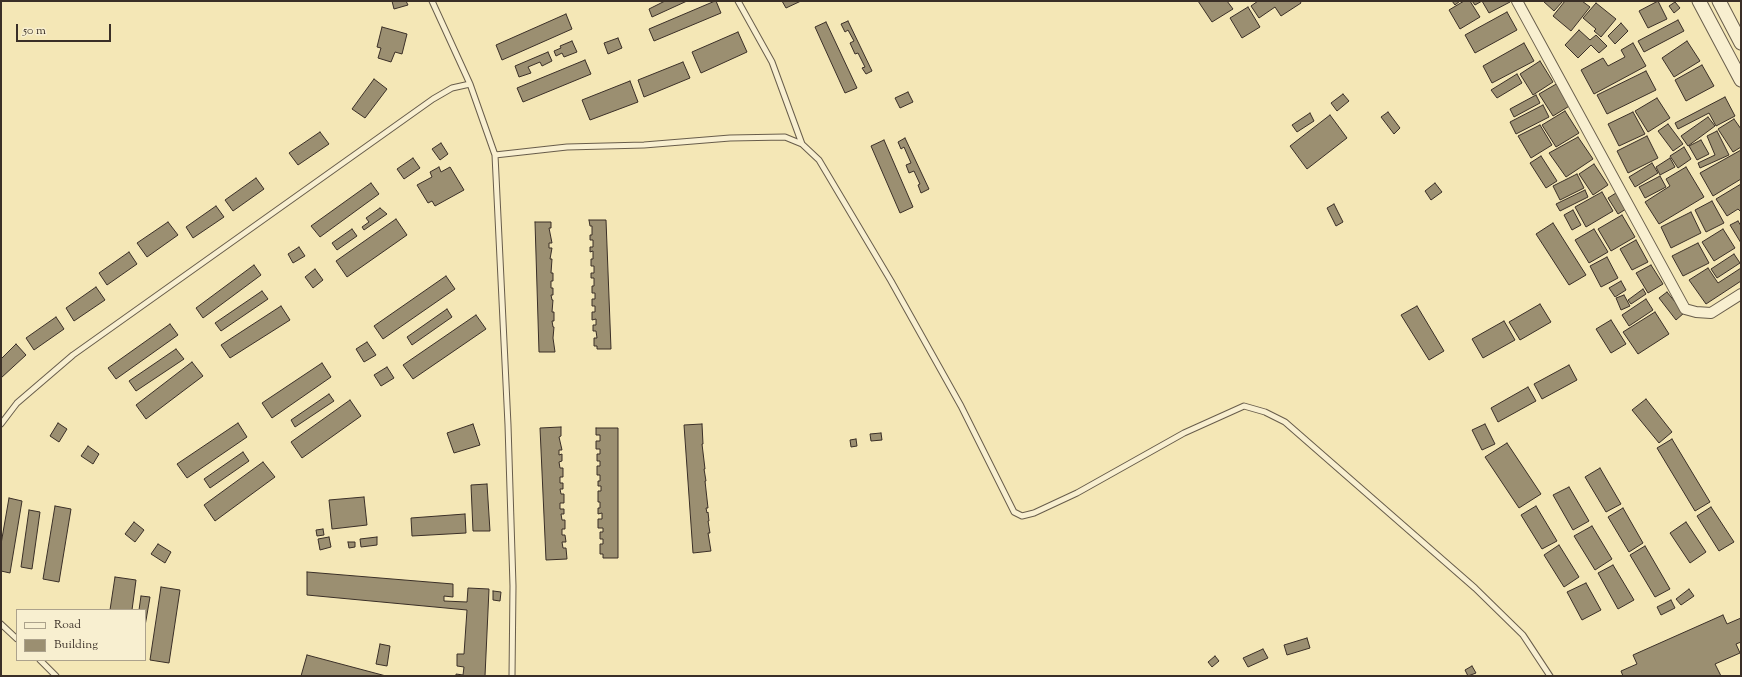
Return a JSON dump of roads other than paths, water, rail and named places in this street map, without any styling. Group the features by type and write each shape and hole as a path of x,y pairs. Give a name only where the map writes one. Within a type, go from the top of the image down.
{"street":[{"path":"1517,1 1685,309 1696,312 1711,313 1741,294"},
{"path":"1699,1 1741,80"},
{"path":"1719,1 1741,43"}],"lane":[{"path":"432,1 470,84 495,155 508,425 513,586 512,676"},
{"path":"738,1 772,62 802,144"},
{"path":"1,424 17,403 73,355 433,99 452,88 470,84"},
{"path":"495,155 567,147 644,145 730,138 785,137 802,144 819,160 894,287 961,406 1014,512 1022,516 1034,513 1077,493 1184,434 1244,406 1265,412 1285,422 1476,588 1523,635 1550,676"},
{"path":"1,624 16,638"},
{"path":"41,661 56,676"}]}
